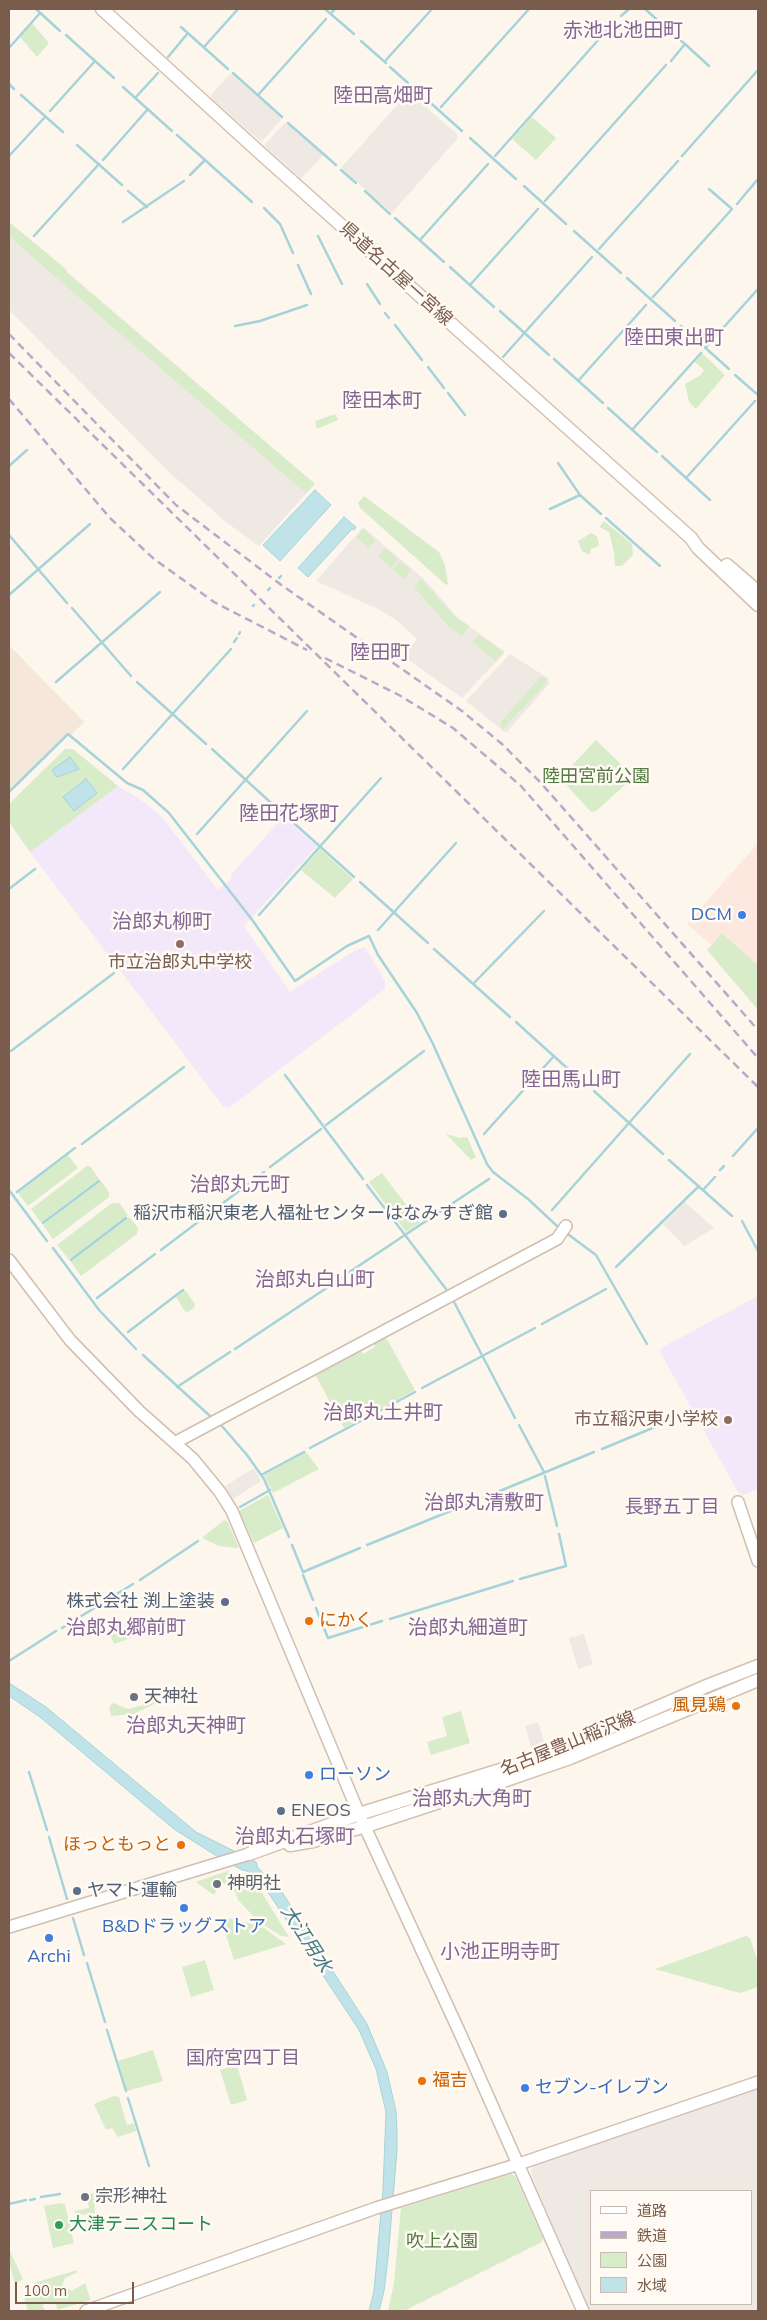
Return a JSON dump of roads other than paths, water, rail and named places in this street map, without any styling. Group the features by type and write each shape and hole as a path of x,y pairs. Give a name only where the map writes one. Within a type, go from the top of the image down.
{"main road":[{"name":"県道名古屋一宮線","path":"102,9 691,538 701,544 758,592"},
{"name":"県道名古屋一宮線","path":"691,538 698,548 758,606"},
{"name":"名古屋豊山稲沢線","path":"252,1853 359,1814 542,1757 709,1685 758,1666"},
{"name":"名古屋豊山稲沢線","path":"252,1853 314,1841 366,1826 570,1758 758,1680"}],"street":[{"path":"176,1442 556,1238 566,1226"},
{"path":"9,1260 54,1320 100,1373 139,1411 176,1442 208,1475 232,1511 359,1814 519,2164 583,2311"},
{"path":"738,1502 758,1561"},
{"path":"9,1927 252,1853"},
{"path":"86,2311 379,2208 519,2164 758,2082"}],"water":[{"path":"315,490 331,505 280,561 263,545"},
{"path":"344,517 356,527 354,530 352,529 308,577 298,568"},
{"path":"70,757 79,769 57,777 52,770"},
{"path":"86,779 97,793 74,811 63,797"},
{"name":"大江用水","path":"9,1683 46,1707 196,1832 256,1862 258,1868 280,1889 367,2024 387,2072 396,2111 397,2129 388,2258 384,2291 379,2311 369,2311 374,2291 383,2190 386,2112 376,2069 359,2030 258,1879 247,1871 223,1860 174,1829 40,1717 9,1696"}],"waterway":[{"path":"36,9 60,31"},
{"path":"204,47 238,9"},
{"path":"325,9 354,34"},
{"path":"332,12 335,9"},
{"path":"386,60 432,9"},
{"path":"441,107 529,9"},
{"path":"621,16 629,9"},
{"path":"645,9 664,26"},
{"path":"9,48 40,13"},
{"path":"258,95 326,19"},
{"path":"495,156 616,20"},
{"path":"181,27 228,69"},
{"path":"669,31 685,44 671,61"},
{"path":"168,57 188,33"},
{"path":"66,35 114,78"},
{"path":"361,41 386,63"},
{"path":"685,44 709,66"},
{"path":"50,111 95,61"},
{"path":"545,201 666,65"},
{"path":"390,67 408,83"},
{"path":"682,156 758,70"},
{"path":"135,98 158,73"},
{"path":"233,73 282,117"},
{"path":"9,84 14,89"},
{"path":"123,87 172,131"},
{"path":"415,89 462,131"},
{"path":"21,95 63,132"},
{"path":"103,160 148,109"},
{"path":"9,156 45,117"},
{"path":"288,123 336,165"},
{"path":"177,135 252,202"},
{"path":"470,138 516,179"},
{"path":"77,145 122,185"},
{"path":"190,175 205,160"},
{"path":"599,249 678,161"},
{"path":"34,236 99,164"},
{"path":"420,240 488,164"},
{"path":"341,170 356,183"},
{"path":"737,204 758,179"},
{"path":"123,222 184,181"},
{"path":"524,186 566,224"},
{"path":"653,297 732,209 709,189"},
{"path":"128,191 147,207"},
{"path":"365,191 390,214"},
{"path":"264,208 280,224 293,253"},
{"path":"470,285 538,209"},
{"path":"395,218 444,262"},
{"path":"574,231 621,273"},
{"path":"318,236 342,284"},
{"path":"503,357 592,257"},
{"path":"298,265 311,294"},
{"path":"450,267 494,307"},
{"path":"627,278 675,321"},
{"path":"367,284 380,304"},
{"path":"707,346 758,289"},
{"path":"235,326 260,321 307,305"},
{"path":"578,381 646,305"},
{"path":"500,311 549,355"},
{"path":"385,313 389,318"},
{"path":"395,325 422,360"},
{"path":"681,326 729,369"},
{"path":"632,430 701,353"},
{"path":"554,359 603,403"},
{"path":"428,367 444,388"},
{"path":"735,375 758,395"},
{"path":"448,393 465,415"},
{"path":"662,456 686,478 755,401"},
{"path":"608,408 657,452"},
{"path":"9,466 27,450"},
{"path":"558,463 580,495 601,514"},
{"path":"686,478 710,500"},
{"path":"550,509 580,495"},
{"path":"606,518 660,566"},
{"path":"9,595 90,524"},
{"path":"9,535 67,603"},
{"path":"56,682 160,592"},
{"path":"72,608 131,676"},
{"path":"234,642 237,638"},
{"path":"123,769 231,649"},
{"path":"137,682 206,744"},
{"path":"197,834 307,711"},
{"path":"9,792 68,734 127,783 143,790 169,813 253,921 295,981 347,946 369,936 378,955 417,1013 487,1164 493,1172 528,1199 557,1226"},
{"path":"212,749 280,811"},
{"path":"259,915 381,778"},
{"path":"286,816 354,877"},
{"path":"378,930 456,843"},
{"path":"9,889 35,869"},
{"path":"360,882 428,943"},
{"path":"473,984 544,911"},
{"path":"434,949 510,1017"},
{"path":"11,1051 114,973"},
{"path":"516,1022 588,1087"},
{"path":"326,1125 424,1051"},
{"path":"552,1210 690,1054"},
{"path":"484,1134 554,1056"},
{"path":"82,1144 184,1067"},
{"path":"285,1075 363,1179"},
{"path":"594,1091 663,1154"},
{"path":"733,1156 758,1128"},
{"path":"270,1167 321,1129"},
{"path":"17,1192 75,1148"},
{"path":"669,1160 732,1216"},
{"path":"720,1170 724,1166"},
{"path":"161,1250 264,1172"},
{"path":"703,1190 715,1177"},
{"path":"348,1273 489,1179"},
{"path":"43,1223 99,1181"},
{"path":"367,1185 446,1289"},
{"path":"616,1267 699,1186"},
{"path":"9,1190 47,1241"},
{"path":"71,1260 126,1218"},
{"path":"742,1221 758,1251"},
{"path":"569,1235 596,1255 647,1344"},
{"path":"53,1248 99,1310 136,1349"},
{"path":"97,1298 155,1254"},
{"path":"235,1349 343,1277"},
{"path":"542,1324 606,1289"},
{"path":"128,1332 183,1290"},
{"path":"453,1300 515,1418"},
{"path":"422,1388 535,1328"},
{"path":"177,1387 230,1352"},
{"path":"143,1355 210,1416"},
{"path":"310,1448 415,1392"},
{"path":"602,1449 679,1417"},
{"path":"221,1425 247,1455 264,1479 289,1537"},
{"path":"519,1425 544,1472"},
{"path":"261,1475 304,1452"},
{"path":"483,1498 594,1452"},
{"path":"545,1476 557,1526"},
{"path":"240,1507 270,1490"},
{"path":"367,1545 475,1501"},
{"path":"520,1579 566,1566 559,1534"},
{"path":"140,1580 198,1541"},
{"path":"292,1545 303,1572 360,1548"},
{"path":"303,1575 313,1600"},
{"path":"390,1619 513,1581"},
{"path":"62,1628 133,1584"},
{"path":"316,1608 328,1638 382,1621"},
{"path":"9,1661 56,1631"},
{"path":"29,1772 47,1830"},
{"path":"49,1837 67,1899"},
{"path":"73,1918 84,1955"},
{"path":"87,1963 105,2022"},
{"path":"107,2030 126,2091"},
{"path":"128,2098 149,2166"},
{"path":"41,2197 60,2194"},
{"path":"30,2200 35,2199"},
{"path":"9,2204 26,2200"}],"railway":[{"path":"9,334 176,505 280,584 462,711 502,744 541,783 758,1030"},
{"path":"9,353 758,1087"},
{"path":"9,399 110,518 154,559 214,602 307,650"},
{"path":"325,658 399,695 453,728 521,786 758,1058"}],"place":[{"name":"DCM","path":"742,915"},
{"name":"市立治郎丸中学校","path":"180,944"},
{"name":"稲沢市稲沢東老人福祉センターはなみすぎ館","path":"503,1214"},
{"name":"市立稲沢東小学校","path":"728,1420"},
{"name":"株式会社 渕上塗装","path":"225,1602"},
{"name":"にかく","path":"309,1621"},
{"name":"天神社","path":"134,1697"},
{"name":"風見鶏","path":"736,1706"},
{"name":"ローソン","path":"309,1775"},
{"name":"ENEOS","path":"281,1811"},
{"name":"ほっともっと","path":"181,1845"},
{"name":"神明社","path":"217,1884"},
{"name":"ヤマト運輸","path":"77,1891"},
{"name":"B&Dドラッグストア","path":"184,1908"},
{"name":"Archi","path":"49,1938"},
{"name":"福吉","path":"422,2081"},
{"name":"セブン-イレブン","path":"525,2088"},
{"name":"宗形神社","path":"85,2197"},
{"name":"大津テニスコート","path":"59,2225"}],"district":[{"name":"赤池北池田町","path":"623,31"},
{"name":"陸田高畑町","path":"383,96"},
{"name":"陸田東出町","path":"674,338"},
{"name":"陸田本町","path":"382,401"},
{"name":"陸田町","path":"380,653"},
{"name":"陸田花塚町","path":"289,814"},
{"name":"治郎丸柳町","path":"162,922"},
{"name":"陸田馬山町","path":"571,1080"},
{"name":"治郎丸元町","path":"240,1185"},
{"name":"治郎丸白山町","path":"315,1280"},
{"name":"治郎丸土井町","path":"383,1413"},
{"name":"治郎丸清敷町","path":"484,1503"},
{"name":"長野五丁目","path":"672,1507"},
{"name":"治郎丸郷前町","path":"126,1628"},
{"name":"治郎丸細道町","path":"468,1628"},
{"name":"治郎丸天神町","path":"186,1726"},
{"name":"治郎丸大角町","path":"472,1799"},
{"name":"治郎丸石塚町","path":"295,1837"},
{"name":"小池正明寺町","path":"500,1952"},
{"name":"国府宮四丁目","path":"243,2058"}],"park label":[{"name":"陸田宮前公園","path":"596,777"},
{"name":"吹上公園","path":"442,2242"}]}
